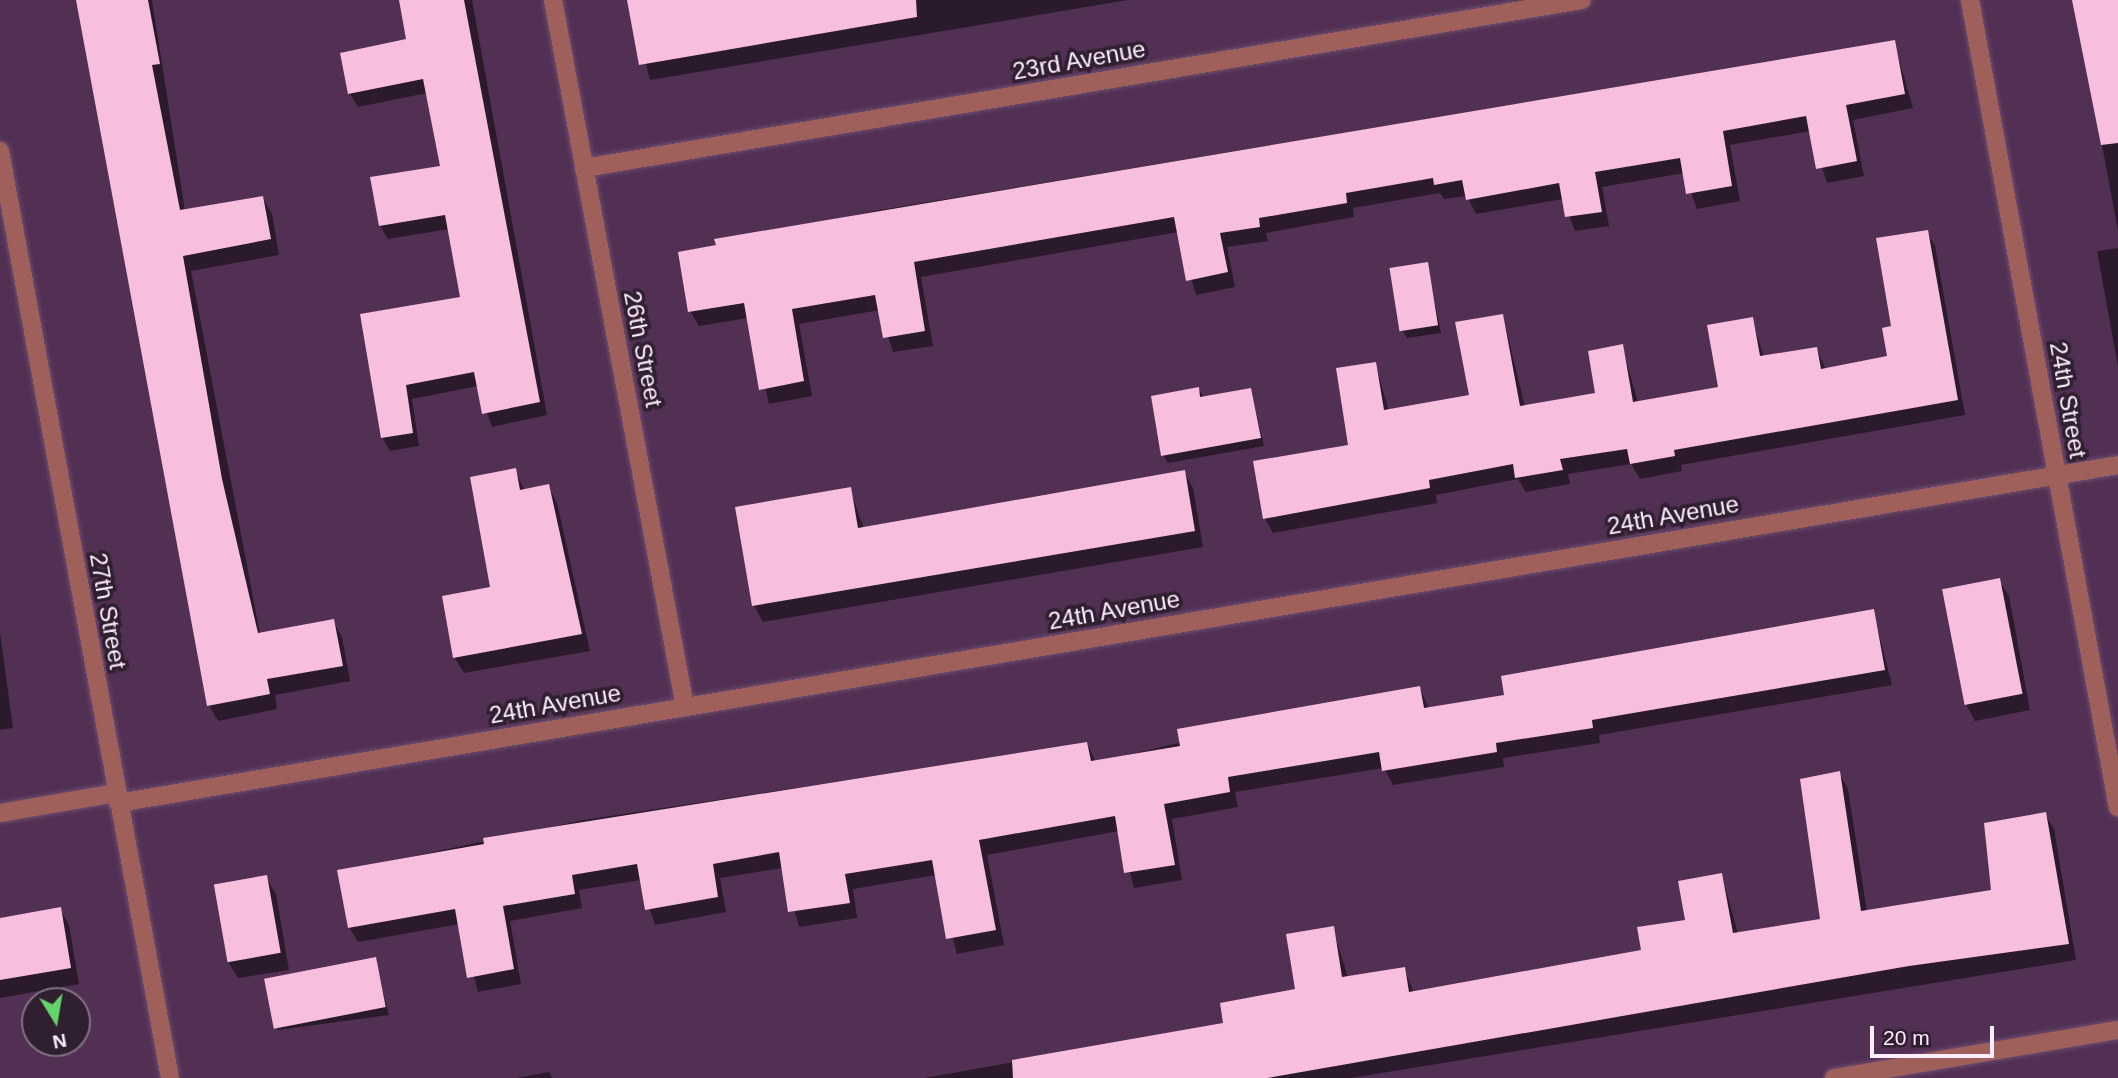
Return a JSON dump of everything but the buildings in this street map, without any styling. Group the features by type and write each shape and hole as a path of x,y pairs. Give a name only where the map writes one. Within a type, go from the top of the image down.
{"street":[{"name":"26th Street","path":"553,0 685,707"},
{"name":"23rd Avenue","path":"584,168 1582,0"},
{"name":"24th Street","path":"1970,0 2118,808"},
{"name":"27th Street","path":"0,151 8,236 170,1078"},
{"name":"24th Avenue","path":"0,813 117,798 685,707 2118,465"},
{"path":"1834,1078 2118,1030"}]}
